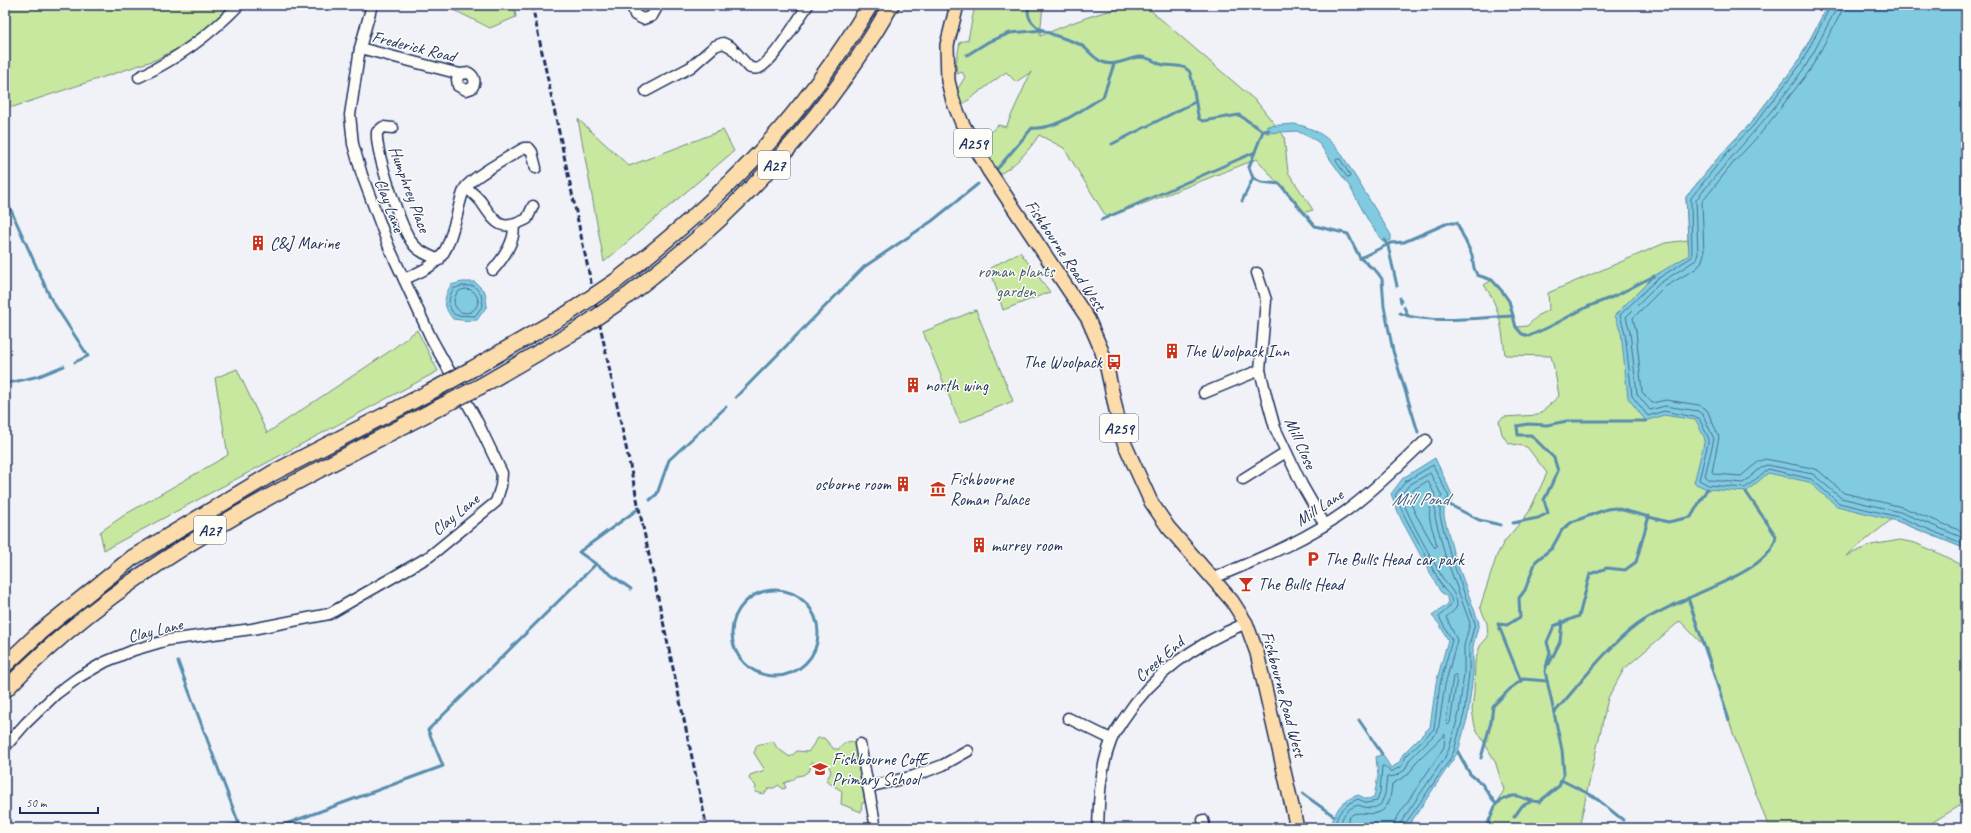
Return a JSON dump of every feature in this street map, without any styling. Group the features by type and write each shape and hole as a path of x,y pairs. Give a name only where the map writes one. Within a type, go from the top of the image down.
{"highway":[{"name":"A27","path":"5,665 40,632 132,558 273,473 472,369 567,314 616,281 669,240 763,150 822,77 870,5"},
{"name":"A27","path":"5,690 51,646 115,594 194,539 281,490 481,386 579,329 626,297 726,214 773,166 813,120 832,95 891,5"}],"main road":[{"name":"Fishbourne Road West","path":"957,5 947,45 946,63 948,82 953,101 962,123 989,171 1088,319 1105,362 1122,438 1151,502 1168,527 1214,578 1246,623 1257,653 1297,828"}],"street":[{"path":"139,77 164,65 184,52 217,28 239,5"},
{"name":"Clay Lane","path":"5,747 26,722 56,694 79,677 106,662 134,650 168,640 252,629 329,614 430,556 496,502 501,486 502,473 476,420 431,338 389,247 362,175 353,144 350,115 360,48 372,5"},
{"path":"632,5 635,15 642,19 652,16 656,9 656,5"},
{"path":"646,91 691,67 715,46 723,43 731,47 750,68 758,68 764,64 777,49 808,5"},
{"name":"Frederick Road","path":"360,48 460,74"},
{"name":"Humphrey Place","path":"393,128 383,127 377,132 377,142 381,163 409,239 419,250 439,260 446,248 466,187"},
{"path":"533,206 527,219 513,225 503,226 494,222 481,201 466,187 524,148 529,148 532,152 536,168"},
{"path":"493,270 503,259 515,231 513,225"},
{"path":"404,279 433,266 439,260"},
{"name":"Mill Close","path":"1257,273 1266,300 1260,370 1275,428 1302,485 1325,525"},
{"path":"1204,393 1260,370"},
{"name":"Mill Lane","path":"1214,578 1280,549 1325,525 1347,510 1377,486 1426,440"},
{"path":"1243,479 1286,452"},
{"name":"Creek End","path":"1098,828 1099,792 1111,739 1130,710 1151,683 1199,646 1246,623"},
{"path":"1068,718 1111,739"},
{"path":"860,744 876,828"},
{"path":"868,787 921,774 943,766 968,751"}],"green space":[{"path":"5,5 232,5 211,27 177,49 155,60 13,107 5,105"},
{"path":"444,5 514,5 516,17 490,28"},
{"path":"975,5 1043,5 1040,36 1079,20 1110,11 1138,7 1149,9 1257,102 1284,136 1288,172 1313,210 1303,213 1257,159 1107,218 1064,148 1039,135 1020,158 996,176 980,142 998,125 1006,127 1031,72 1016,82 1006,72 963,104 958,98 957,90 965,77 962,72 957,74 956,63 960,42 968,40"},
{"path":"1828,5 1966,5 1688,241 1719,477 1966,364 1966,549 1892,519 1846,556 1871,545 1900,540 1915,543 1966,567 1966,802 1923,828 1769,828 1733,733 1707,649 1680,621 1624,669 1608,698 1579,828 1488,828 1491,814 1504,790 1495,761 1475,727 1472,710 1475,661 1480,646 1488,637 1487,623 1480,607 1497,555 1504,542 1529,512 1547,473 1527,447 1508,443 1502,434 1499,421 1504,417 1538,415 1559,396 1551,356 1505,355 1497,310 1484,285 1492,280 1509,301 1516,327 1527,326 1540,314 1549,310 1548,293 1665,243 1688,240 1686,197 1723,152 1750,124 1798,62"},
{"path":"578,119 629,166 723,130 734,151 604,262"},
{"name":"roman plants garden","path":"1020,252 1050,292 1003,310 990,268"},
{"path":"976,310 1013,401 960,423 923,332"},
{"path":"417,330 438,371 104,550 100,532 126,514 228,455 215,378 237,369 267,433 390,351"},
{"path":"818,738 824,738 834,749 839,749 847,742 853,742 863,746 867,802 862,803 861,812 841,804 842,791 826,781 831,772 828,764 821,766 811,762 810,770 803,775 797,776 793,780 784,783 786,788 782,789 779,785 774,788 769,788 764,794 755,792 756,786 749,779 750,775 765,770 754,753 757,745 773,741 777,748 790,757 797,751 808,752"}],"water":[{"path":"1828,5 1966,5 1966,549 1897,521 1837,506 1809,482 1768,473 1746,492 1707,489 1694,483 1705,439 1696,420 1664,415 1646,421 1628,398 1621,333 1615,315 1654,276 1689,255 1686,197 1723,152 1750,124 1798,62"},
{"path":"1294,124 1307,127 1319,133 1339,150 1391,235 1391,240 1384,243 1369,222 1350,187 1317,141 1297,131 1266,133 1267,126"},
{"path":"462,282 475,282 485,292 487,306 477,320 469,321 453,319 447,310 445,298 448,290 451,285"},
{"name":"Mill Pond","path":"1435,458 1454,499 1444,509 1444,516 1453,552 1479,623 1473,646 1473,674 1468,715 1458,752 1407,828 1333,828 1331,825 1338,809 1347,800 1358,795 1367,799 1374,798 1378,776 1376,757 1382,754 1391,768 1399,763 1403,754 1430,727 1436,683 1448,640 1440,625 1432,616 1448,604 1447,597 1440,591 1401,519 1391,494 1403,478"}],"waterway":[{"path":"1029,5 1028,14 1038,27 1055,36 1081,45 1101,62 1109,64 1118,63 1143,57 1160,64 1183,67 1189,71 1192,79 1199,119 1203,121 1239,115 1263,131 1269,130"},
{"path":"967,55 988,42 1010,33 1043,30"},
{"path":"998,168 1032,128 1051,126 1078,113 1103,97 1114,64"},
{"path":"1112,144 1195,102"},
{"path":"1263,131 1249,167 1253,178 1261,182 1280,184 1315,226 1348,234 1360,258 1377,272 1382,279 1384,306 1393,351 1418,432"},
{"path":"1101,220 1255,152"},
{"path":"1242,201 1253,178"},
{"path":"736,397 864,267 932,221 978,184"},
{"path":"5,197 51,299 88,356 75,362"},
{"path":"1360,258 1391,243 1404,242 1448,223 1457,223 1472,255 1474,268 1477,275 1492,280 1502,291 1509,301 1516,327 1522,334 1529,336 1654,276"},
{"path":"1385,240 1388,246 1397,286"},
{"path":"1400,298 1401,302"},
{"path":"1404,307 1408,316"},
{"path":"1400,313 1411,317 1425,319 1471,319 1513,316"},
{"path":"5,384 39,376 64,366"},
{"path":"650,500 657,494 669,460 726,407"},
{"path":"1513,523 1538,518 1548,513 1544,500 1558,471 1554,458 1531,435 1518,435 1517,426 1528,424 1547,425 1567,421 1646,421"},
{"path":"1521,681 1498,624 1507,625 1520,617 1519,598 1525,590 1536,561 1552,548 1562,530 1572,522 1607,509 1615,508 1668,522 1691,517 1707,489"},
{"path":"1554,713 1593,667 1625,634 1637,625 1664,609 1742,573 1765,556 1772,547 1776,536 1746,492"},
{"path":"1448,504 1479,520 1501,525"},
{"path":"631,589 579,552 638,509"},
{"path":"1458,752 1470,774 1482,784 1496,804 1504,799 1514,796 1539,802 1559,786 1564,773 1562,750 1545,671 1550,653 1547,642 1554,626 1579,616 1590,574 1607,568 1625,570 1636,562 1649,516"},
{"path":"275,828 443,766 428,730 596,564"},
{"path":"775,590 791,594 805,603 814,617 818,633 814,649 805,663 791,672 775,676 759,672 745,663 736,649 732,633 736,617 745,603 759,594 775,590"},
{"path":"1688,598 1729,720"},
{"path":"1549,664 1560,642 1562,621"},
{"path":"178,662 239,824"},
{"path":"1481,758 1491,722 1493,706 1512,687 1523,679 1547,681"},
{"path":"1359,720 1382,754"},
{"path":"1561,780 1593,796 1623,820"},
{"path":"1303,794 1334,816"},
{"path":"1514,817 1522,806 1530,802"},
{"path":"1486,828 1496,804"},
{"path":"215,828 239,824 270,828"},
{"path":"1520,828 1521,826 1524,828"}],"railway":[{"path":"532,5 707,828"}],"place":[{"name":"C&J Marine","path":"258,243"},
{"name":"The Woolpack Inn","path":"1172,351"},
{"name":"The Woolpack","path":"1114,362"},
{"name":"north wing","path":"913,385"},
{"name":"osborne room","path":"903,484"},
{"name":"Fishbourne Roman Palace","path":"938,489"},
{"name":"murrey room","path":"979,545"},
{"name":"The Bulls Head car park","path":"1313,559"},
{"name":"The Bulls Head","path":"1246,584"},
{"name":"Fishbourne CofE Primary School","path":"820,769"}]}
